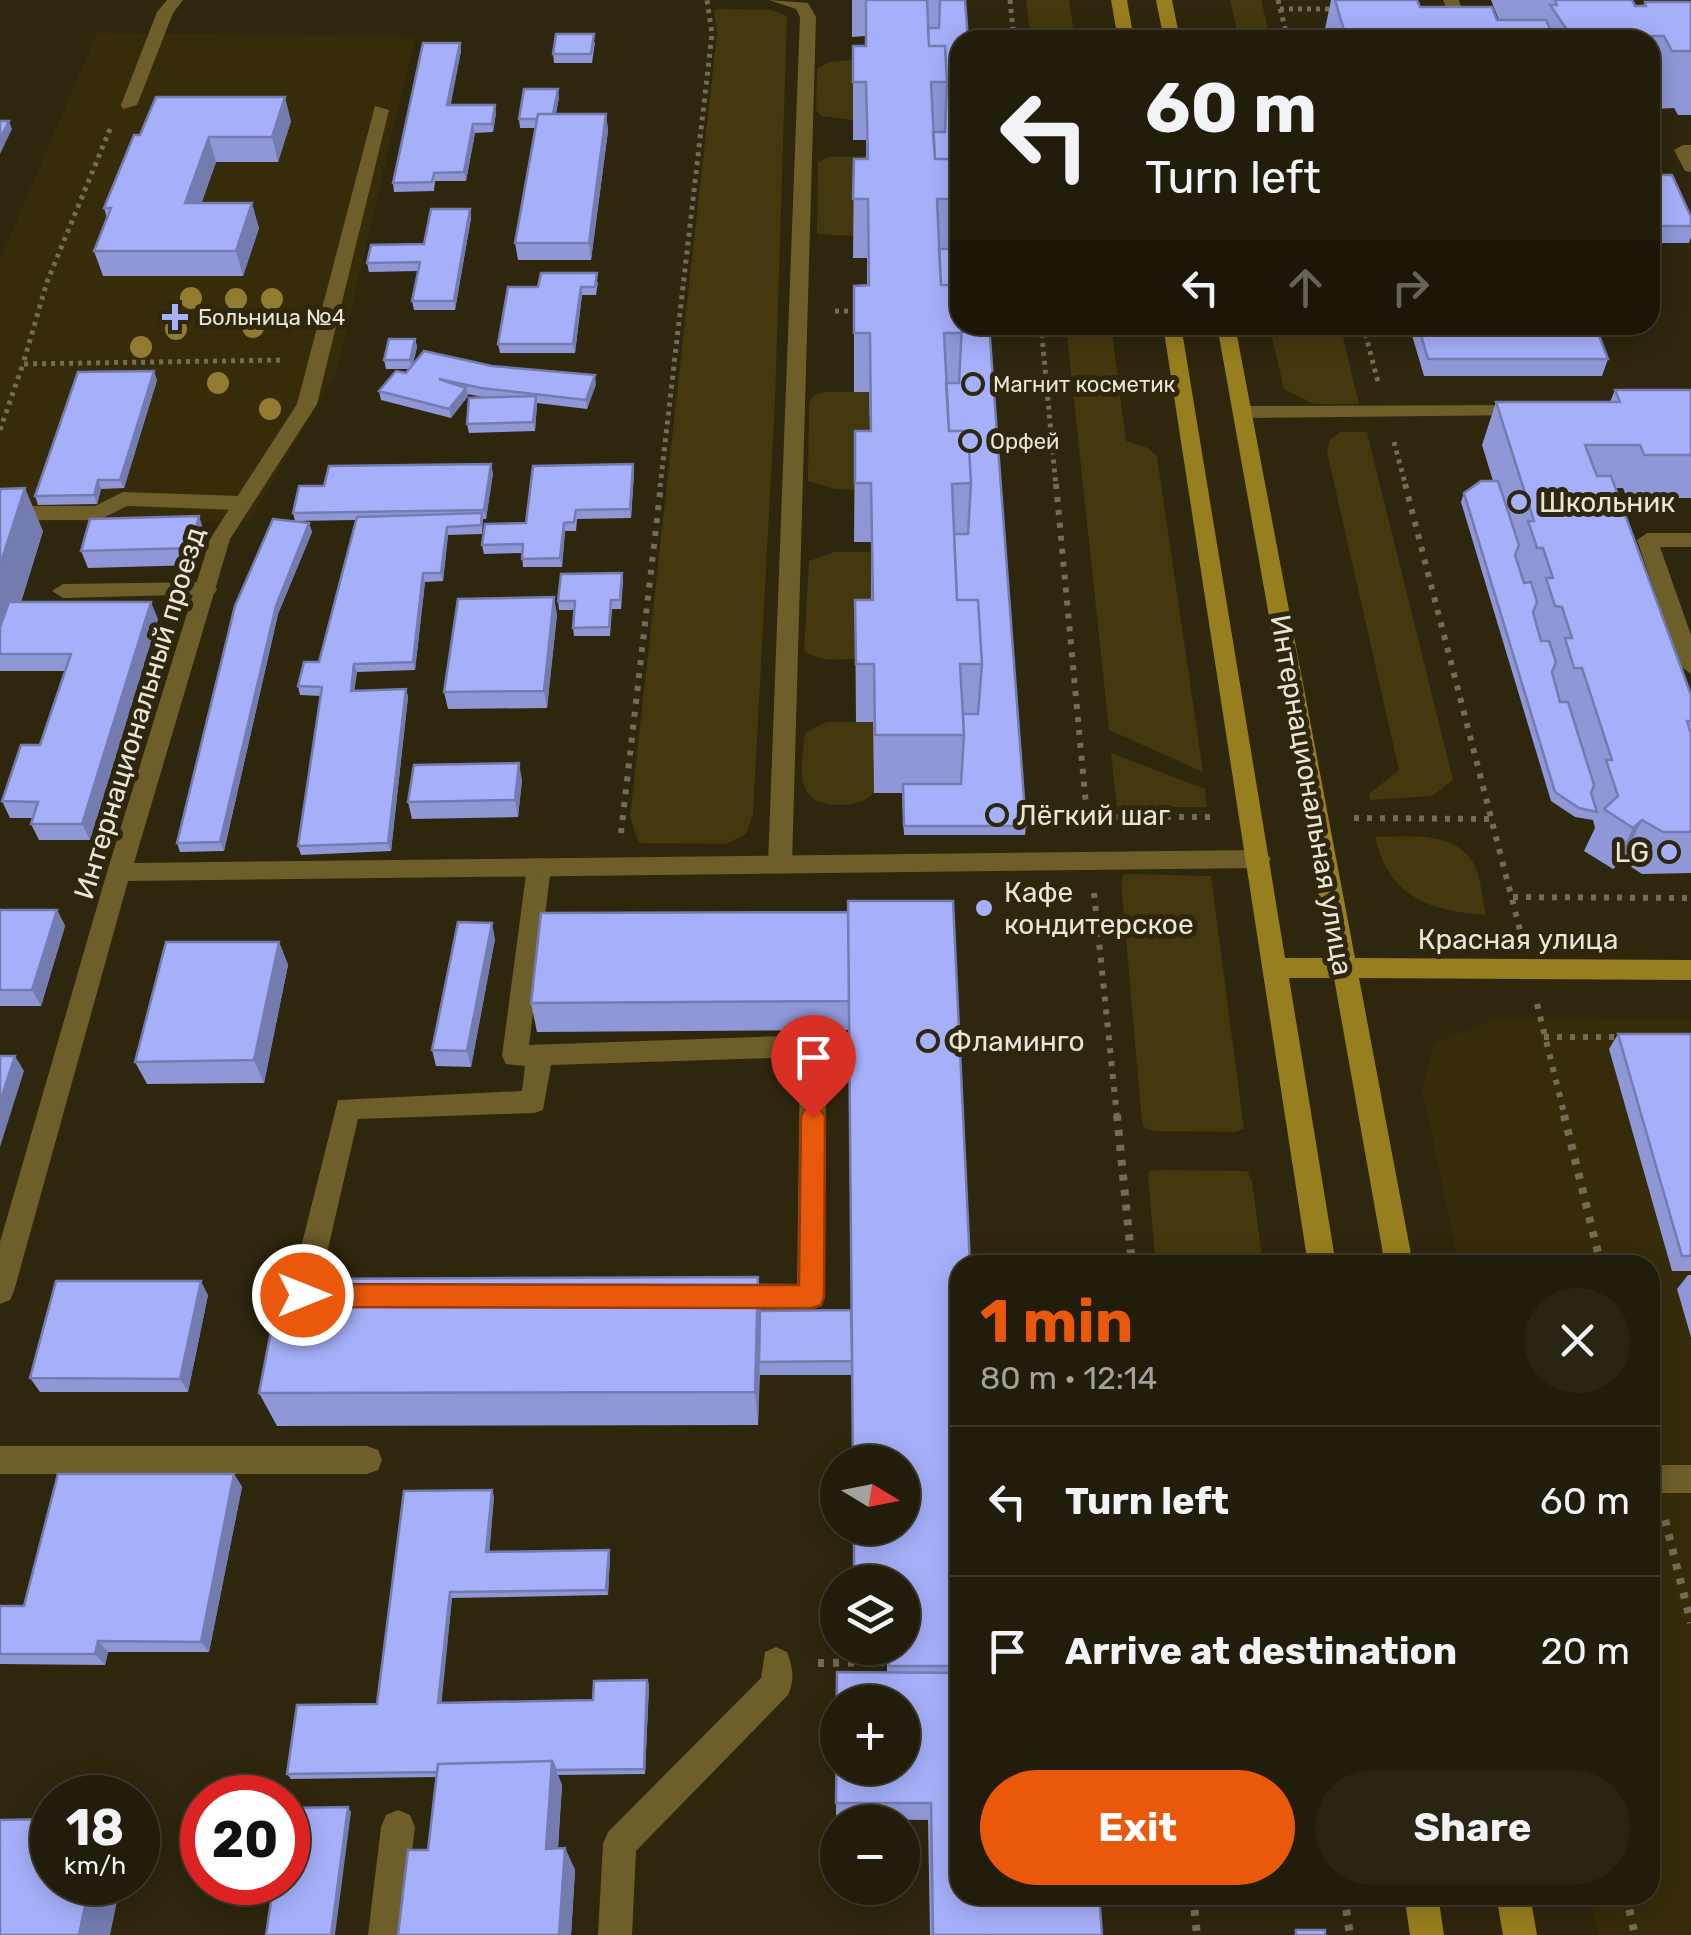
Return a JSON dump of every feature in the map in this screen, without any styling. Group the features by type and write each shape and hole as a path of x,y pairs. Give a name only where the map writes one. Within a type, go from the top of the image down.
{"main road":[{"path":"1119,0 1124,30"},
{"path":"1164,0 1170,30"},
{"path":"1174,335 1320,1255"},
{"name":"Интернациональная улица","path":"1228,335 1397,1255"},
{"name":"Красная улица","path":"1276,968 1691,970"},
{"path":"1422,1905 1427,1935"},
{"path":"1515,1905 1520,1935"}],"street":[{"path":"130,104 165,12 175,0"},
{"path":"776,0 802,6 808,17 780,864"},
{"name":"Интернациональный проезд","path":"0,1291 220,539 307,404 381,110"},
{"path":"1691,150 1683,150 1691,167"},
{"path":"1242,412 1538,411"},
{"path":"0,502 12,513 99,513 122,500 240,503"},
{"path":"1691,540 1646,540 1691,666"},
{"path":"64,592 206,589"},
{"path":"120,872 1259,859"},
{"path":"539,867 515,1056 814,1046 812,1297 694,1296"},
{"path":"342,1296 303,1295 348,1108 534,1102 539,1055"},
{"path":"0,1460 367,1460"},
{"path":"1660,1479 1691,1479"},
{"path":"615,1935 620,1844 777,1684 776,1663"},
{"path":"384,1935 398,1827"}],"path":[{"path":"617,866 712,34 707,0"},
{"path":"1010,0 1013,30"},
{"path":"1278,0 1285,30"},
{"path":"1280,9 1338,9"},
{"path":"0,430 47,282 108,132 130,104"},
{"path":"1042,335 1131,1255"},
{"path":"1366,335 1513,897 1598,1255"},
{"path":"23,364 317,360"},
{"path":"1513,897 1691,898"},
{"path":"1544,1037 1636,1037"},
{"path":"1660,1509 1691,1623"},
{"path":"776,1663 820,1663"},
{"path":"1195,1905 1197,1935"},
{"path":"1346,1905 1350,1935"},
{"path":"1628,1905 1635,1935"}],"shaded area":[{"path":"1026,0 1069,0 1074,30 1030,30"},
{"path":"1230,0 1261,0 1268,30 1237,30"},
{"path":"772,10 787,16 775,401 753,814 746,834 726,844 639,843 630,817 717,33 714,11"},
{"name":"Больница №4","path":"97,33 415,37 336,374 248,522 0,523 0,260"},
{"path":"865,59 853,120 821,116 816,110 817,69 829,62"},
{"path":"866,156 867,218 853,236 817,234 818,162 828,157"},
{"path":"1067,335 1112,335 1126,441 1148,448 1157,456 1203,772 1109,730"},
{"path":"1271,335 1342,335 1359,404 1314,404 1284,389"},
{"path":"824,392 869,392 870,490 835,489 808,481 809,403 813,396"},
{"path":"1340,432 1367,432 1453,780 1432,796 1370,800 1369,794 1399,770 1327,452 1330,440"},
{"path":"834,552 871,552 872,658 818,658 804,650 809,561"},
{"path":"827,722 873,722 874,793 853,804 813,799 803,782 805,733"},
{"path":"1111,753 1205,789 1207,807 1117,807"},
{"path":"1375,837 1428,837 1463,851 1477,873 1486,915 1447,910 1414,897 1390,874"},
{"path":"1123,875 1211,876 1244,1129 1154,1131 1142,1122 1121,882"},
{"path":"1494,1019 1691,1020 1691,1935 1598,1935 1592,1905 1660,1905 1660,1255 1457,1255 1422,1088 1433,1044"},
{"path":"1149,1171 1247,1171 1252,1181 1262,1255 1155,1255"}],"building":[{"path":"866,0 927,0 929,46 945,46 947,82 931,82 935,159 950,159 950,199 937,199 941,285 950,285 950,333 944,333 949,431 968,431 971,483 952,484 957,600 978,600 982,664 960,664 964,735 875,735 874,664 856,664 855,600 873,600 871,483 855,483 855,431 871,431 870,333 854,333 854,286 869,285 868,199 853,199 854,159 868,159 866,82 853,82 853,46 866,46"},
{"path":"940,0 965,0 967,30 950,30 950,159 935,159 933,132 945,132 947,82 945,46 929,46 928,28 939,28"},
{"path":"1335,0 1417,0 1420,7 1492,7 1497,20 1546,20 1550,30 1344,30"},
{"path":"1555,0 1632,0 1635,6 1646,6 1645,2 1691,2 1691,51 1672,51 1660,30 1567,30 1550,5 1557,5"},
{"path":"556,34 594,34 591,54 553,54"},
{"path":"423,43 460,43 447,105 495,105 492,124 473,124 464,172 434,173 432,182 393,183"},
{"path":"524,89 558,89 553,114 519,119"},
{"path":"156,97 285,97 272,137 209,137 185,203 252,203 236,251 94,251 111,208 104,208 134,135 140,135"},
{"path":"538,114 606,114 589,243 515,243"},
{"path":"0,121 9,121 0,139"},
{"path":"1660,175 1672,175 1691,217 1691,226 1660,226"},
{"path":"431,209 470,209 454,301 412,301 420,262 367,263 371,245 424,244"},
{"path":"939,249 950,249 950,285 941,285"},
{"path":"541,273 597,273 595,287 581,287 573,344 498,344 508,287 538,287"},
{"path":"961,335 990,335 1026,826 904,826 903,784 961,784 963,714 978,714 982,664 978,600 957,600 954,534 968,534 971,483 968,431 949,431 946,383 959,383"},
{"path":"1421,335 1599,335 1608,359 1428,359"},
{"path":"389,339 415,339 410,360 384,360"},
{"path":"424,351 492,366 595,375 586,400 439,379 466,388 449,409 379,391 396,371 406,373"},
{"path":"154,371 120,480 98,480 94,495 35,496 78,372"},
{"path":"1615,390 1691,390 1691,455 1644,455 1640,445 1585,445 1597,476 1611,476 1691,695 1691,721 1687,721 1691,734 1691,832 1663,832 1642,820 1633,828 1604,809 1618,796 1606,760 1612,760 1582,668 1574,668 1565,638 1572,638 1562,607 1555,606 1546,578 1553,578 1528,521 1534,521 1496,402 1620,402"},
{"path":"536,396 533,422 467,424 469,398"},
{"path":"491,464 484,510 293,513 299,486 324,486 329,466"},
{"path":"633,464 630,509 576,510 574,522 564,523 560,558 522,559 523,544 482,545 485,524 526,523 533,466"},
{"path":"1481,481 1498,481 1519,545 1515,555 1524,583 1531,582 1537,602 1533,612 1541,641 1549,641 1556,662 1552,672 1560,702 1568,702 1594,785 1591,793 1597,812 1579,808 1555,792 1464,493"},
{"path":"25,488 0,565 0,489"},
{"path":"482,513 481,525 447,527 441,573 423,573 413,662 354,664 351,691 406,689 388,843 298,846 322,687 298,686 304,662 319,662 357,517"},
{"path":"199,516 191,548 81,551 90,519"},
{"path":"273,519 309,523 276,606 220,842 177,843 235,606"},
{"path":"622,573 620,600 611,600 609,627 573,628 575,601 558,601 561,574"},
{"path":"554,597 544,691 444,692 458,599"},
{"path":"9,602 151,602 82,824 31,824 38,802 2,801 21,745 40,745 71,654 0,654 0,627"},
{"path":"519,763 515,800 408,802 414,765"},
{"path":"848,901 953,901 970,1255 950,1255 950,1666 889,1666 920,1665 920,1565 854,1565 854,1545 920,1545 920,1445 853,1445"},
{"path":"0,910 57,910 32,990 0,990"},
{"path":"848,912 849,1001 531,1003 541,913"},
{"path":"458,922 492,923 467,1051 432,1050"},
{"path":"166,942 279,942 254,1060 135,1062"},
{"path":"1618,1034 1691,1034 1691,1256 1682,1256"},
{"path":"0,1056 15,1056 0,1102"},
{"path":"758,1277 755,1392 259,1393 281,1279"},
{"path":"56,1281 201,1281 180,1379 30,1378"},
{"path":"851,1310 852,1361 759,1362 760,1311"},
{"path":"58,1474 234,1474 201,1642 98,1641 95,1654 0,1654 0,1606 24,1606"},
{"path":"492,1490 486,1552 609,1550 606,1590 450,1592 438,1703 593,1700 594,1681 647,1680 644,1769 556,1770 552,1761 438,1764 437,1772 287,1774 297,1705 377,1704 404,1491"},
{"path":"837,1672 950,1673 950,1905 1100,1905 1102,1935 933,1935 931,1803 836,1803 836,1785 920,1785 920,1685 837,1685"},
{"path":"552,1761 546,1849 565,1848 559,1935 398,1935 408,1850 428,1850 438,1764"},
{"path":"348,1807 331,1935 266,1935 271,1905 310,1905 310,1808"},
{"path":"30,1819 30,1905 85,1905 79,1935 0,1935 0,1820"},
{"path":"1296,1930 1325,1930 1325,1935 1296,1935"}],"place":[{"name":"Больница №4","path":"175,317"},
{"name":"Магнит косметик","path":"973,384"},
{"name":"Орфей","path":"970,441"},
{"name":"Школьник","path":"1519,502"},
{"name":"Лёгкий шаг","path":"997,815"},
{"name":"LG","path":"1669,852"},
{"name":"Кафе кондитерское","path":"984,908"},
{"name":"Фламинго","path":"928,1041"}],"route":[{"path":"303,1295 812,1297 813,1117"}]}
